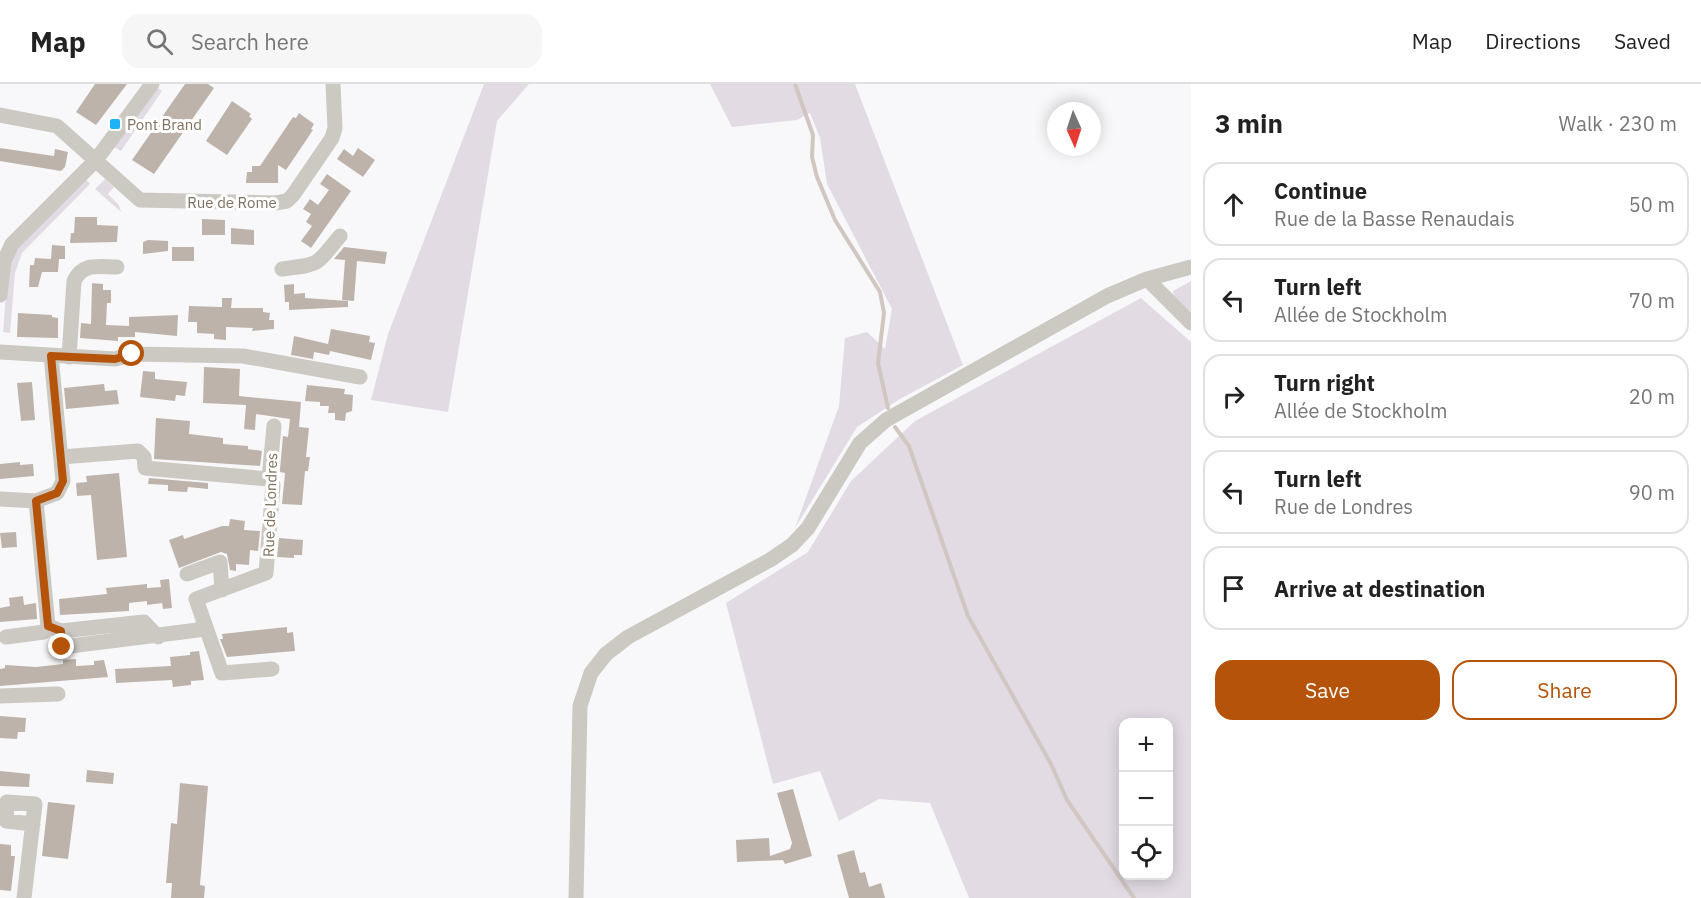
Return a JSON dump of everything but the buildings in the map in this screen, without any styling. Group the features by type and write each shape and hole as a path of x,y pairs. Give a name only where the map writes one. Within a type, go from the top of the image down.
{"street":[{"path":"0,295 5,245 96,160 152,84"},
{"name":"Rue de Rome","path":"96,160 140,200 287,201 332,138 335,128 333,84"},
{"path":"0,115 57,126 96,160"},
{"path":"282,269 310,267 319,261 340,236"},
{"path":"69,357 74,281 79,271 87,266 117,267"},
{"path":"576,898 580,706 591,673 606,654 628,637 770,560 792,545 808,528 860,443 886,420 1107,296 1148,279 1191,267"},
{"path":"1148,279 1191,323"},
{"path":"0,352 115,359 132,354 243,356 360,377"},
{"path":"0,499 16,498 36,501 57,493 63,481 51,356"},
{"name":"Rue de Londres","path":"272,669 222,673 196,599 266,573 273,485 269,479 274,426"},
{"path":"61,457 138,451 144,457 145,468 269,479"},
{"path":"36,501 54,629 62,647 158,637 198,630 205,624"},
{"path":"187,574 220,562 222,590"},
{"path":"6,637 54,629"},
{"path":"0,696 58,694"},
{"path":"24,898 33,824"}],"shaded area":[{"path":"484,84 529,84 497,121 448,412 371,400 388,334"},
{"path":"710,84 855,84 963,365 900,399 857,427 795,528 839,406 845,338 867,332 885,349 892,309 827,184 820,138 810,113 797,120 732,127"},
{"path":"158,88 162,91 121,151 114,147"},
{"path":"85,178 90,184 22,253 15,273 10,333 3,332 8,269 14,251"},
{"path":"105,179 114,187 108,194 119,205 121,212 95,189"},
{"path":"1191,281 1191,312 1174,297 1173,291"},
{"path":"1141,298 1191,342 1191,898 969,898 930,803 879,799 839,821 820,771 773,784 726,603 808,552 851,481 915,421"}],"waterway":[{"path":"795,84 813,135 812,157 817,177 835,220 880,292 884,313 878,363 888,408"},
{"path":"895,427 909,446 968,616 1051,764 1067,800 1134,898"}],"place":[{"name":"Pont Brand","path":"115,124"}],"route":[{"path":"62,647 61,631 48,626 36,501 57,493 63,481 51,356 115,359 132,354"}]}
